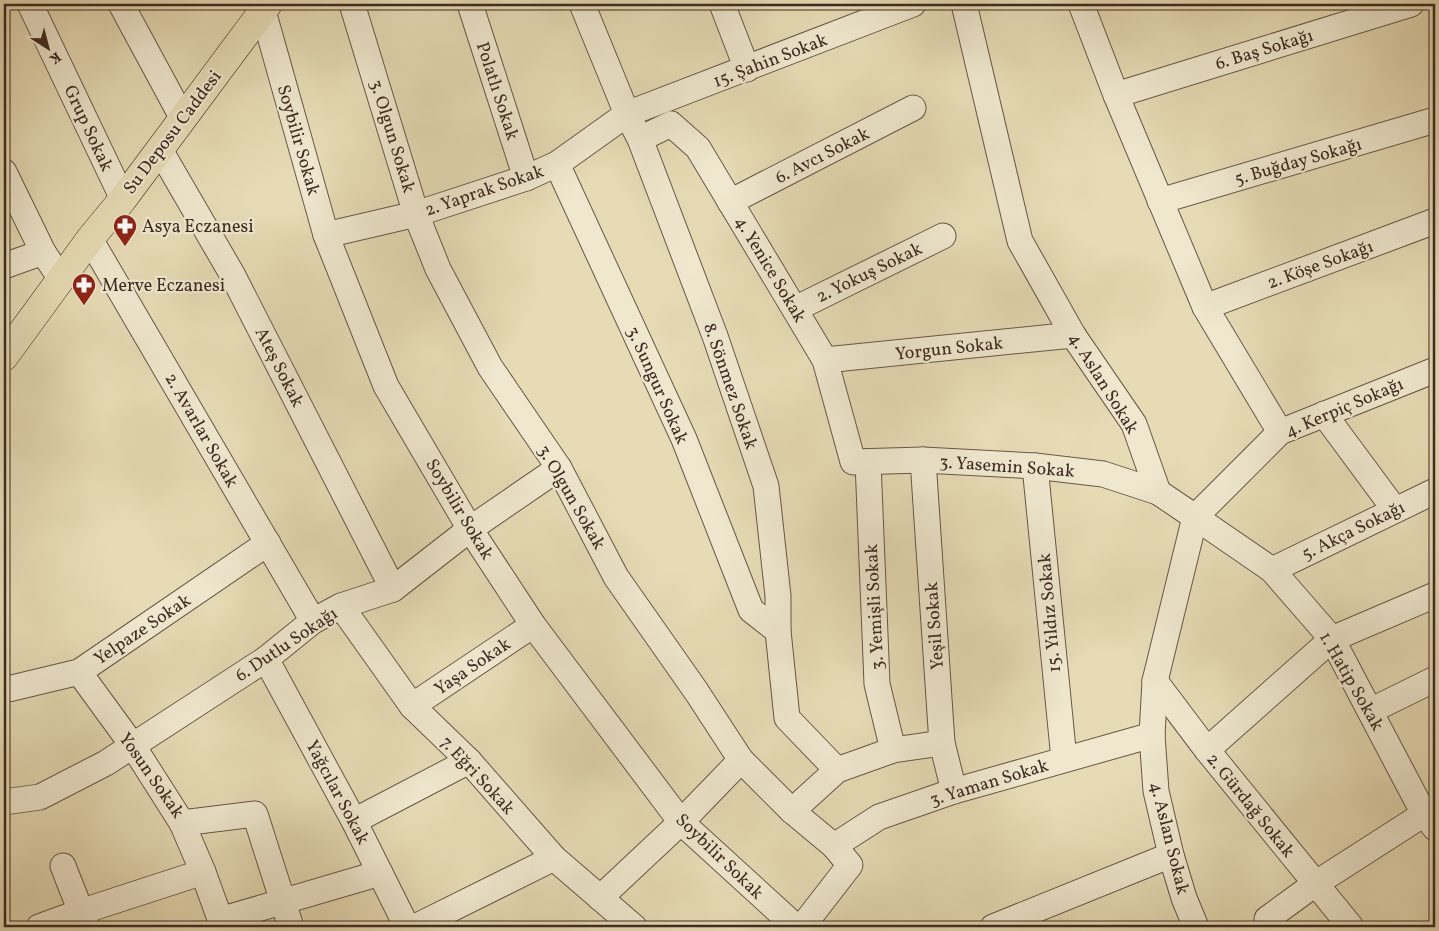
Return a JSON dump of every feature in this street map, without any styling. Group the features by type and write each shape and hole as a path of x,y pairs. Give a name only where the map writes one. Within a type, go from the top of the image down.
{"main road":[{"name":"Su Deposu Caddesi","path":"4,357 90,239 160,150 265,7"}],"street":[{"name":"Grup Sokak","path":"30,4 123,199"},
{"path":"121,4 182,118"},
{"name":"3. Olgun Sokak","path":"352,4 416,214 438,269 490,367 559,468 616,577 742,760 792,810 834,846 850,865 802,927"},
{"name":"Polatlı Sokak","path":"470,4 526,178"},
{"name":"8. Sönmez Sokak","path":"582,4 627,114 640,139 714,336 766,486 778,596 778,631 787,718 837,770"},
{"path":"722,4 747,70"},
{"name":"15. Şahin Sokak","path":"627,114 747,70 913,4"},
{"name":"4. Aslan Sokak","path":"964,4 1020,241 1073,335 1134,424 1158,492"},
{"path":"1082,4 1116,95 1205,307 1280,432"},
{"name":"6. Baş Sokağı","path":"1116,95 1411,4"},
{"name":"Soybilir Sokak","path":"265,7 326,235 386,386 470,529 533,625 680,822 796,927"},
{"name":"6. Avcı Sokak","path":"730,202 913,108"},
{"name":"2. Yaprak Sokak","path":"326,235 416,214 526,178 557,164 627,114"},
{"name":"5. Buğday Sokağı","path":"1160,202 1435,120"},
{"name":"4. Yenice Sokak","path":"640,139 671,124 698,148 825,360 860,462"},
{"name":"Ateş Sokak","path":"160,150 232,274 393,589"},
{"name":"3. Sungur Sokak","path":"557,164 684,439 751,610 778,631"},
{"path":"4,172 43,252 61,279"},
{"name":"2. Köşe Sokağı","path":"1205,307 1435,221"},
{"name":"2. Yokuş Sokak","path":"794,309 943,236"},
{"name":"2. Avarlar Sokak","path":"90,239 313,621"},
{"path":"4,266 43,252"},
{"name":"Yorgun Sokak","path":"825,360 1073,335"},
{"name":"4. Kerpiç Sokağı","path":"1195,518 1280,432 1435,370"},
{"path":"1324,414 1394,510"},
{"name":"3. Yasemin Sokak","path":"860,462 923,460 1035,466 1103,474 1158,492"},
{"name":"Yeşil Sokak","path":"923,460 942,743 954,790"},
{"name":"3. Yemişli Sokak","path":"860,462 878,684 893,750"},
{"name":"15. Yıldız Sokak","path":"1035,466 1064,760"},
{"name":"6. Dutlu Sokağı","path":"4,802 40,797 106,764 266,659 313,621 342,606 393,589 470,529 559,468"},
{"name":"5. Akça Sokağı","path":"1272,570 1435,491"},
{"path":"1158,492 1195,518"},
{"name":"4. Aslan Sokak","path":"1195,518 1154,681 1152,735 1156,792 1171,855 1184,898 1196,927"},
{"name":"1. Hatip Sokak","path":"1195,518 1272,570 1332,639 1370,711 1432,818"},
{"name":"Yelpaze Sokak","path":"4,690 79,672 268,543"},
{"path":"1207,750 1332,639 1435,595"},
{"name":"7. Eğri Sokak","path":"342,606 412,706 469,761 554,858 634,927"},
{"name":"Yaşa Sokak","path":"412,706 533,625"},
{"name":"Yağcılar Sokak","path":"266,659 354,820 407,927"},
{"name":"Yosun Sokak","path":"79,672 133,746 182,823 255,814 291,927"},
{"path":"1370,711 1435,679"},
{"name":"2. Gürdağ Sokak","path":"1154,681 1207,750 1350,927"},
{"name":"3. Yaman Sokak","path":"834,846 879,817 954,790 1152,735"},
{"path":"792,810 837,770 893,750 942,743"},
{"path":"600,898 742,760"},
{"path":"354,820 469,761"},
{"path":"1271,927 1266,919 1315,884 1432,818"},
{"path":"182,823 203,872 221,924 283,901 380,873"},
{"path":"993,927 1171,855"},
{"path":"415,927 554,858"},
{"path":"63,866 84,920"},
{"path":"39,927 84,920 203,872"}],"place":[{"name":"Asya Eczanesi","path":"125,247"},
{"name":"Merve Eczanesi","path":"84,306"}]}
